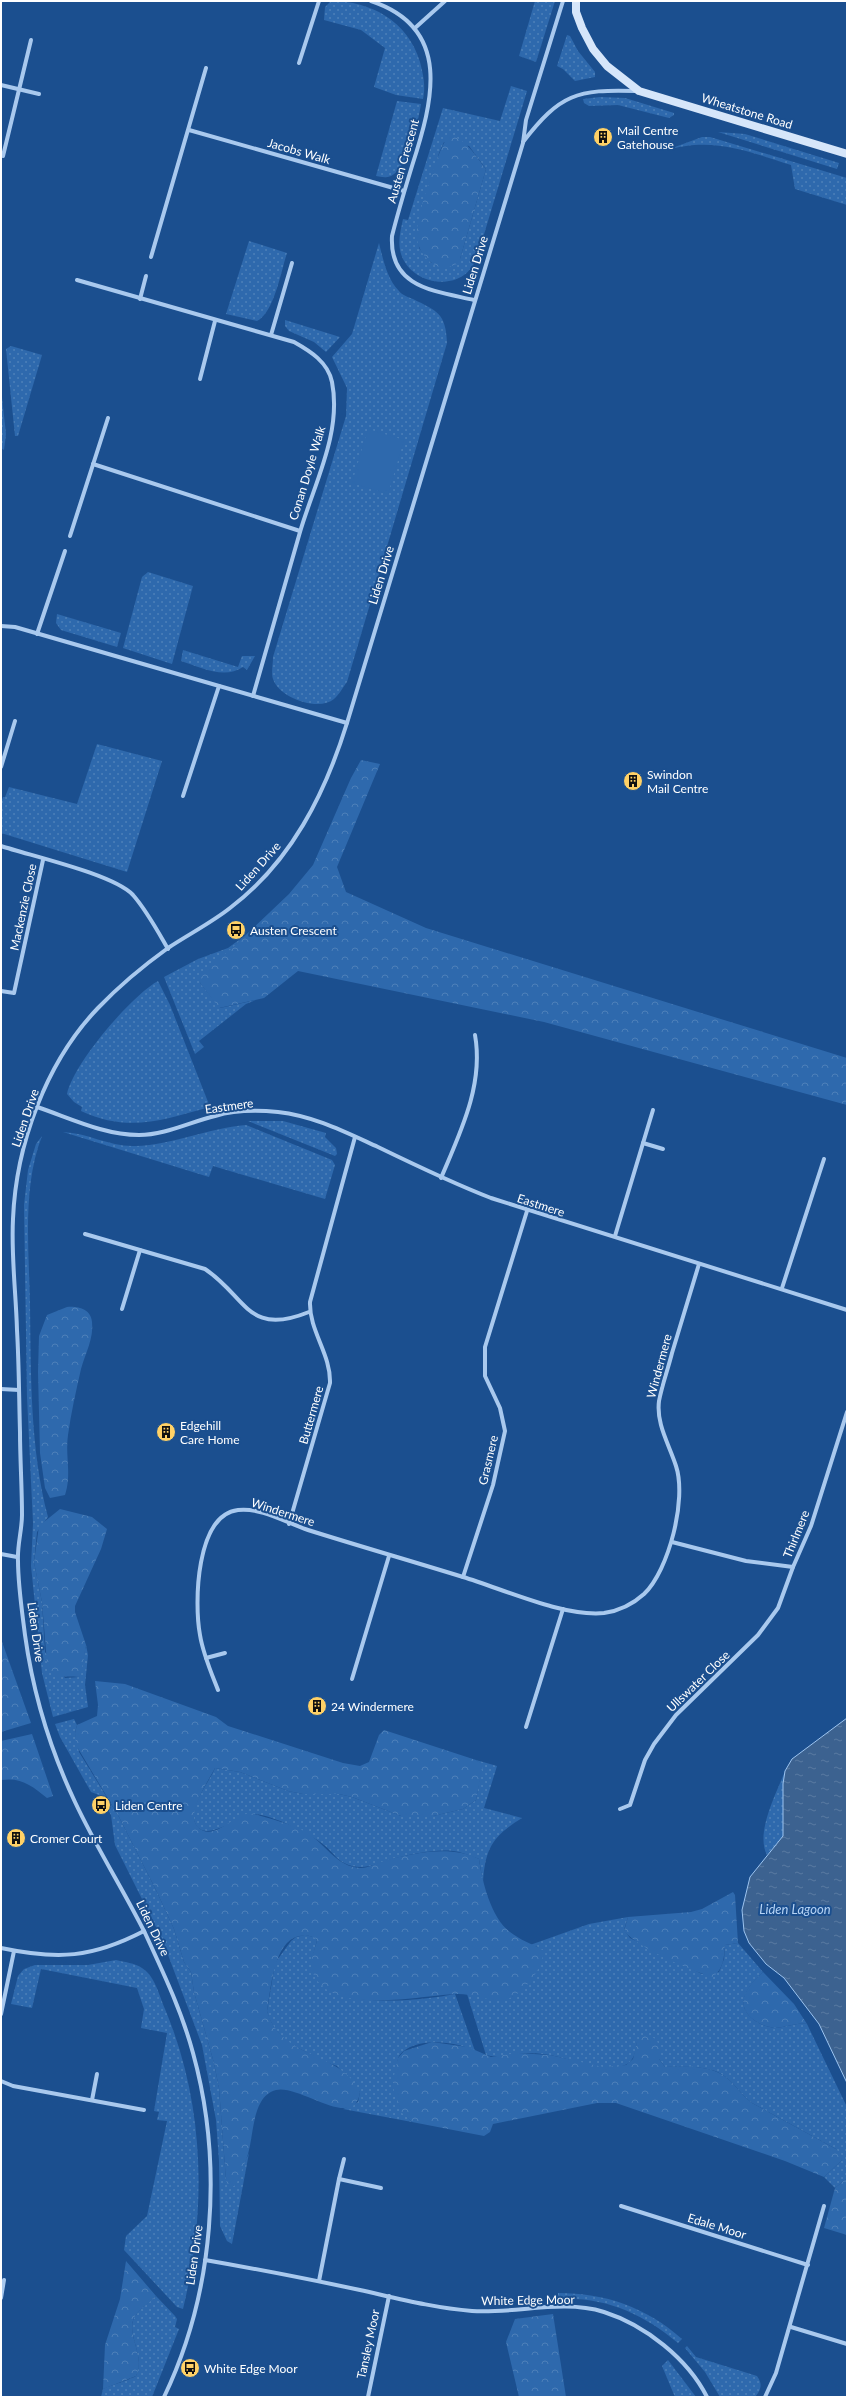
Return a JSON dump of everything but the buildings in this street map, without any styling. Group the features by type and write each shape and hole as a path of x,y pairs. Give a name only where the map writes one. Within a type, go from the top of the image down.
{"main road":[{"name":"Wheatstone Road","path":"576,1 576,12 582,28 593,49 607,66 640,91 847,154"}],"street":[{"path":"299,63 319,1"},
{"name":"Austen Crescent","path":"371,1 389,7 415,28 426,47 431,76 430,102 392,236 392,254 397,267 406,278 418,285 474,300"},
{"path":"415,28 445,1"},
{"name":"Liden Drive","path":"164,2397 187,2336 205,2260 210,2203 207,2130 194,2056 169,1985 144,1931 76,1804 51,1744 37,1698 27,1648 17,1557 22,1511 13,1220 20,1168 37,1107 65,1051 84,1024 134,974 242,898 259,883 286,851 317,802 330,774 347,723 474,300 523,143 526,120 563,1"},
{"path":"3,156 31,40"},
{"path":"151,257 206,68"},
{"path":"1,85 40,94"},
{"name":"Wheatstone Road","path":"523,143 541,118 555,106 571,97 596,90 640,91"},
{"name":"Jacobs Walk","path":"189,130 404,191"},
{"path":"271,335 292,263"},
{"path":"140,299 146,276"},
{"name":"Conan Doyle Walk","path":"76,280 215,321 294,342 310,351 326,367 332,381 335,406 331,434 300,531 253,696"},
{"path":"200,379 215,321"},
{"path":"70,536 108,418"},
{"name":"Conan Doyle Walk","path":"93,464 300,531"},
{"path":"37,634 65,550"},
{"path":"1,626 15,627 347,723"},
{"path":"183,796 220,686"},
{"path":"1,767 15,721"},
{"path":"1,846 109,880 132,894 150,917 168,949"},
{"name":"Mackenzie Close","path":"1,991 14,993 43,860"},
{"path":"441,1178 470,1105 477,1063 475,1035"},
{"name":"Eastmere","path":"37,1107 103,1130 120,1134 157,1133 216,1115 255,1110 296,1115 355,1137 441,1178 527,1211 615,1236 699,1264 782,1288 847,1310"},
{"path":"615,1236 653,1110"},
{"name":"Buttermere","path":"289,1524 330,1383 327,1359 310,1312 311,1293 355,1137"},
{"path":"643,1144 663,1149"},
{"path":"782,1288 824,1158"},
{"name":"Grasmere","path":"463,1577 493,1485 505,1431 500,1408 485,1376 485,1347 527,1211"},
{"path":"85,1234 205,1269 218,1278 247,1310 266,1320 290,1320 310,1312"},
{"path":"122,1310 140,1250"},
{"name":"Windermere","path":"218,1690 206,1658 199,1632 197,1599 204,1553 214,1525 222,1516 241,1509 267,1515 289,1524 389,1556 463,1577 563,1609 604,1613 628,1606 638,1600 654,1583 672,1542 679,1478 660,1424 659,1400 699,1264"},
{"path":"1,1389 19,1390"},
{"name":"Thirlmere","path":"672,1542 746,1561 793,1567 811,1526 847,1412"},
{"path":"1,1554 17,1557"},
{"path":"352,1679 389,1556"},
{"name":"Ullswater Close","path":"620,1809 630,1805 645,1760 676,1715 758,1635 778,1608 793,1567"},
{"path":"526,1727 563,1609"},
{"path":"206,1658 225,1653"},
{"path":"1,1948 14,1951 61,1955 89,1953 116,1946 144,1931"},
{"path":"1,2014 14,1951"},
{"path":"92,2100 97,2074"},
{"path":"1,2081 13,2086 144,2110"},
{"path":"319,2281 344,2159"},
{"path":"339,2179 381,2188"},
{"name":"Edale Moor","path":"621,2206 808,2265"},
{"path":"765,2397 776,2373 824,2206"},
{"name":"White Edge Moor","path":"205,2260 473,2311 546,2307 583,2308 603,2312 632,2324 672,2354 707,2397"},
{"path":"1,2298 4,2280"},
{"name":"Tansley Moor","path":"368,2397 389,2296"},
{"path":"790,2327 847,2344"}],"green space":[{"path":"331,1 346,2 374,9 386,16 407,35 420,62 424,85 423,99 396,95 374,87 385,48 361,30 324,20 325,7"},
{"path":"535,1 555,1 536,62 519,56"},
{"path":"567,35 570,36 578,51 595,72 595,77 575,81 563,69 557,66"},
{"path":"511,86 527,91 476,261 466,274 455,280 445,282 425,279 409,268 403,259 399,246 403,219 408,220 443,108 500,121","holes":["444,142 469,146 486,169 460,259 431,263 419,248 418,228 439,153"]},
{"path":"600,97 625,98 674,113 674,115 669,118 618,105 589,106 584,103 583,99"},
{"path":"397,101 421,104 415,133 407,154 397,171 389,177 376,176"},
{"path":"718,132 745,134 839,163 837,169"},
{"path":"448,136 460,139 465,143 486,169 460,259 457,264 444,269 434,265 423,254 418,244 417,230 433,170"},
{"path":"702,137 710,137 847,178 847,205 795,189 791,165 744,150 713,145 698,145 664,151"},
{"path":"249,241 287,253 272,301 263,317 257,321 226,314"},
{"path":"379,243 391,281 403,295 434,310 439,314 445,325 447,343 347,682 334,699 327,703 310,703 291,697 277,686 272,677 273,657 346,416 347,388 332,357 352,334"},
{"path":"285,320 340,337 326,352 314,342 289,331 285,326"},
{"path":"11,346 42,355 18,436 15,436 6,349"},
{"path":"1,388 6,434 4,450 1,448"},
{"path":"368,429 404,440 388,494 352,483"},
{"path":"148,572 193,586 172,664 123,648 142,577"},
{"path":"57,614 121,633 117,647 61,630 56,623"},
{"path":"183,650 238,667 242,656 255,656 247,670 243,667 236,671 220,672 204,669 181,661"},
{"path":"97,744 162,761 127,872 1,833 1,802 9,787 77,804"},
{"path":"361,760 380,764 337,867 346,892 426,928 847,1058 847,1105 544,1022 298,971 264,998 219,1008 200,983 204,971 231,949 289,894 313,865 351,778"},
{"path":"243,937 200,983 220,1008 256,1000 246,1004 199,1041 204,1047 195,1054 164,977 198,959 228,948"},
{"path":"158,981 170,1005 210,1107 161,1120 130,1123 98,1118 81,1111 82,1107 74,1102 67,1094 80,1066 91,1049 119,1015 133,1001"},
{"path":"248,1121 283,1121 326,1133 325,1137 336,1148 337,1154 335,1156"},
{"path":"246,1125 332,1160 335,1165 325,1199 213,1166 209,1177 63,1132 126,1146 135,1146 163,1143 218,1129"},
{"path":"42,1136 36,1156 29,1197 28,1241 31,1385 38,1465 48,1517 37,1532 34,1562 42,1602 45,1652 65,1678 79,1677 86,1645 88,1655 85,1685 88,1707 53,1717 42,1673 31,1566 33,1523 27,1397 24,1205 28,1170 36,1144"},
{"path":"67,1307 75,1307 87,1311 92,1322 92,1334 81,1369 69,1427 67,1443 67,1488 65,1495 50,1498 45,1488 40,1453 38,1372 39,1336 47,1315"},
{"path":"60,1509 92,1517 107,1529 101,1549 75,1606 75,1612 86,1645 81,1674 79,1677 63,1677 56,1675 49,1668 47,1663 42,1602 34,1562 39,1526"},
{"path":"1,1639 31,1723 1,1732"},
{"path":"95,1681 125,1684 216,1717 228,1726 343,1763 360,1766 369,1762 379,1735 384,1730 476,1760 483,1765 476,1800 463,1809 433,1816 401,1816 352,1797 339,1794 303,1794 288,1791 240,1772 215,1768 196,1805 194,1820 197,1826 209,1832 222,1828 240,1816 246,1814 257,1815 288,1824 304,1831 318,1841 337,1859 352,1867 367,1867 384,1861 420,1853 445,1851 457,1852 479,1859 482,1878 488,1898 503,1926 522,1940 543,1950 541,1963 533,1978 516,1995 503,2000 463,1994 399,2000 355,1999 336,1994 321,1985 311,1966 317,1940 315,1938 311,1936 299,1936 290,1940 284,1947 279,1957 272,1980 267,2011 274,2027 285,2039 298,2048 339,2069 351,2079 360,2092 356,2103 348,2108 325,2104 299,2093 286,2090 276,2090 268,2094 262,2100 258,2108 248,2154 236,2185 229,2188 226,2180 219,2088 214,2063 194,1992 191,1972 184,1962 174,1929 156,1890 119,1817 76,1745 75,1733 77,1725 97,1716 98,1705"},
{"path":"74,1719 77,1725 75,1733 79,1752 119,1817 156,1890 174,1929 184,1962 191,1972 194,1992 214,2063 219,2088 226,2180 238,2177 249,2153 232,2244 227,2241 220,2226 219,2161 216,2120 202,2045 162,1939 115,1845 111,1815 99,1795 91,1792 60,1737 55,1724"},
{"path":"32,1734 53,1796 47,1798 31,1786 21,1781 8,1779 1,1780 1,1741"},
{"path":"476,1760 497,1766 484,1808 522,1818 497,1837 492,1844 486,1861 483,1883 479,1859 460,1852 424,1852 396,1858 374,1865 358,1867 343,1863 324,1845 310,1836 291,1826 262,1815 249,1815 223,1827 206,1831 200,1829 195,1823 194,1810 200,1795 215,1768 240,1772 288,1791 303,1794 339,1794 352,1797 401,1816 433,1816 463,1809 476,1800 482,1765"},
{"path":"785,1771 783,1784 783,1836 767,1855 764,1846 765,1824"},
{"path":"733,1892 735,1895 738,1943 725,1945 724,1958 721,1966 717,1974 713,1977 692,1970 666,1958 641,1945 624,1931 628,1917 691,1912 702,1909"},
{"path":"628,1917 624,1930 630,1938 702,1974 719,1972 724,1959 725,1945 738,1943 763,1972 752,1983 745,1995 744,2008 748,2014 758,2023 774,2028 807,2024 847,2107 847,2178 835,2188 824,2177 842,2160 836,2149 752,2103 727,2078 717,2072 695,2067 665,2067 659,2059 637,2042 631,2061 625,2065 607,2068 588,2065 550,2055 533,2053 497,2056 486,2055 467,1994 512,1997 529,1982 538,1947 530,1945 589,1924"},
{"path":"305,1935 314,1937 317,1940 312,1959 313,1970 321,1984 335,1993 354,1998 376,2000 422,1999 455,1994 475,2051 457,2045 435,2042 414,2045 399,2056 397,2065 398,2099 403,2112 412,2122 343,2109 358,2102 360,2092 337,2066 323,2061 287,2042 275,2029 267,2011 275,1963 291,1941 296,1937"},
{"path":"116,1960 139,1966 146,1971 153,1981 159,1992 178,2045 188,2082 195,2120 198,2158 198,2195 196,2233 191,2271 183,2309 177,2307 124,2250 126,2236 147,2216 167,2121 157,2120 159,2112 154,2111 167,2033 141,2028 144,2009 137,1988 41,1969 32,2008 11,2004 18,1976 24,1969 35,1965 88,1965"},
{"path":"763,1972 794,2004 807,2024 774,2028 758,2023 748,2014 744,2008 743,2001 745,1995 752,1983"},
{"path":"645,2035 656,2039 661,2050 659,2059 665,2067 687,2066 703,2068 710,2069 723,2075 731,2081 752,2103 836,2149 841,2154 842,2160 824,2177 785,2161 616,2103 597,2103 493,2124 490,2132 484,2136 412,2122 402,2113 394,2092 393,2080 398,2058 404,2051 432,2042 468,2047 491,2057 517,2053 550,2055 603,2067 626,2065 633,2059 637,2042"},
{"path":"847,2178 847,2235 824,2228 835,2188"},
{"path":"126,2261 156,2296 139,2312 134,2318 132,2324 132,2331 139,2361 136,2376 103,2389 105,2345 120,2299"},
{"path":"558,2293 592,2296 624,2304 654,2318 682,2339 678,2343 651,2323 622,2309 591,2301 558,2299"},
{"path":"156,2296 175,2316 177,2319 175,2327 179,2329 152,2397 101,2397 103,2389 136,2376 139,2361 132,2331 132,2324 134,2318 144,2306"},
{"path":"553,2314 566,2397 519,2397 506,2342 515,2319"},
{"path":"687,2346 696,2357 757,2376 761,2384 755,2397 720,2397 705,2372 685,2348"},
{"path":"668,2360 696,2397 675,2397 662,2366"}],"water":[{"name":"Liden Lagoon","path":"847,1718 847,2083 819,2024 784,1978 766,1964 749,1943 744,1931 742,1910 750,1877 783,1836 783,1784 785,1771 792,1759"}],"place":[{"name":"Mail Centre Gatehouse","path":"603,137"},
{"name":"Swindon Mail Centre","path":"633,781"},
{"name":"Austen Crescent","path":"236,930"},
{"name":"Edgehill Care Home","path":"166,1432"},
{"name":"24 Windermere","path":"317,1706"},
{"name":"Liden Centre","path":"101,1805"},
{"name":"Cromer Court","path":"16,1838"},
{"name":"White Edge Moor","path":"190,2368"}]}
